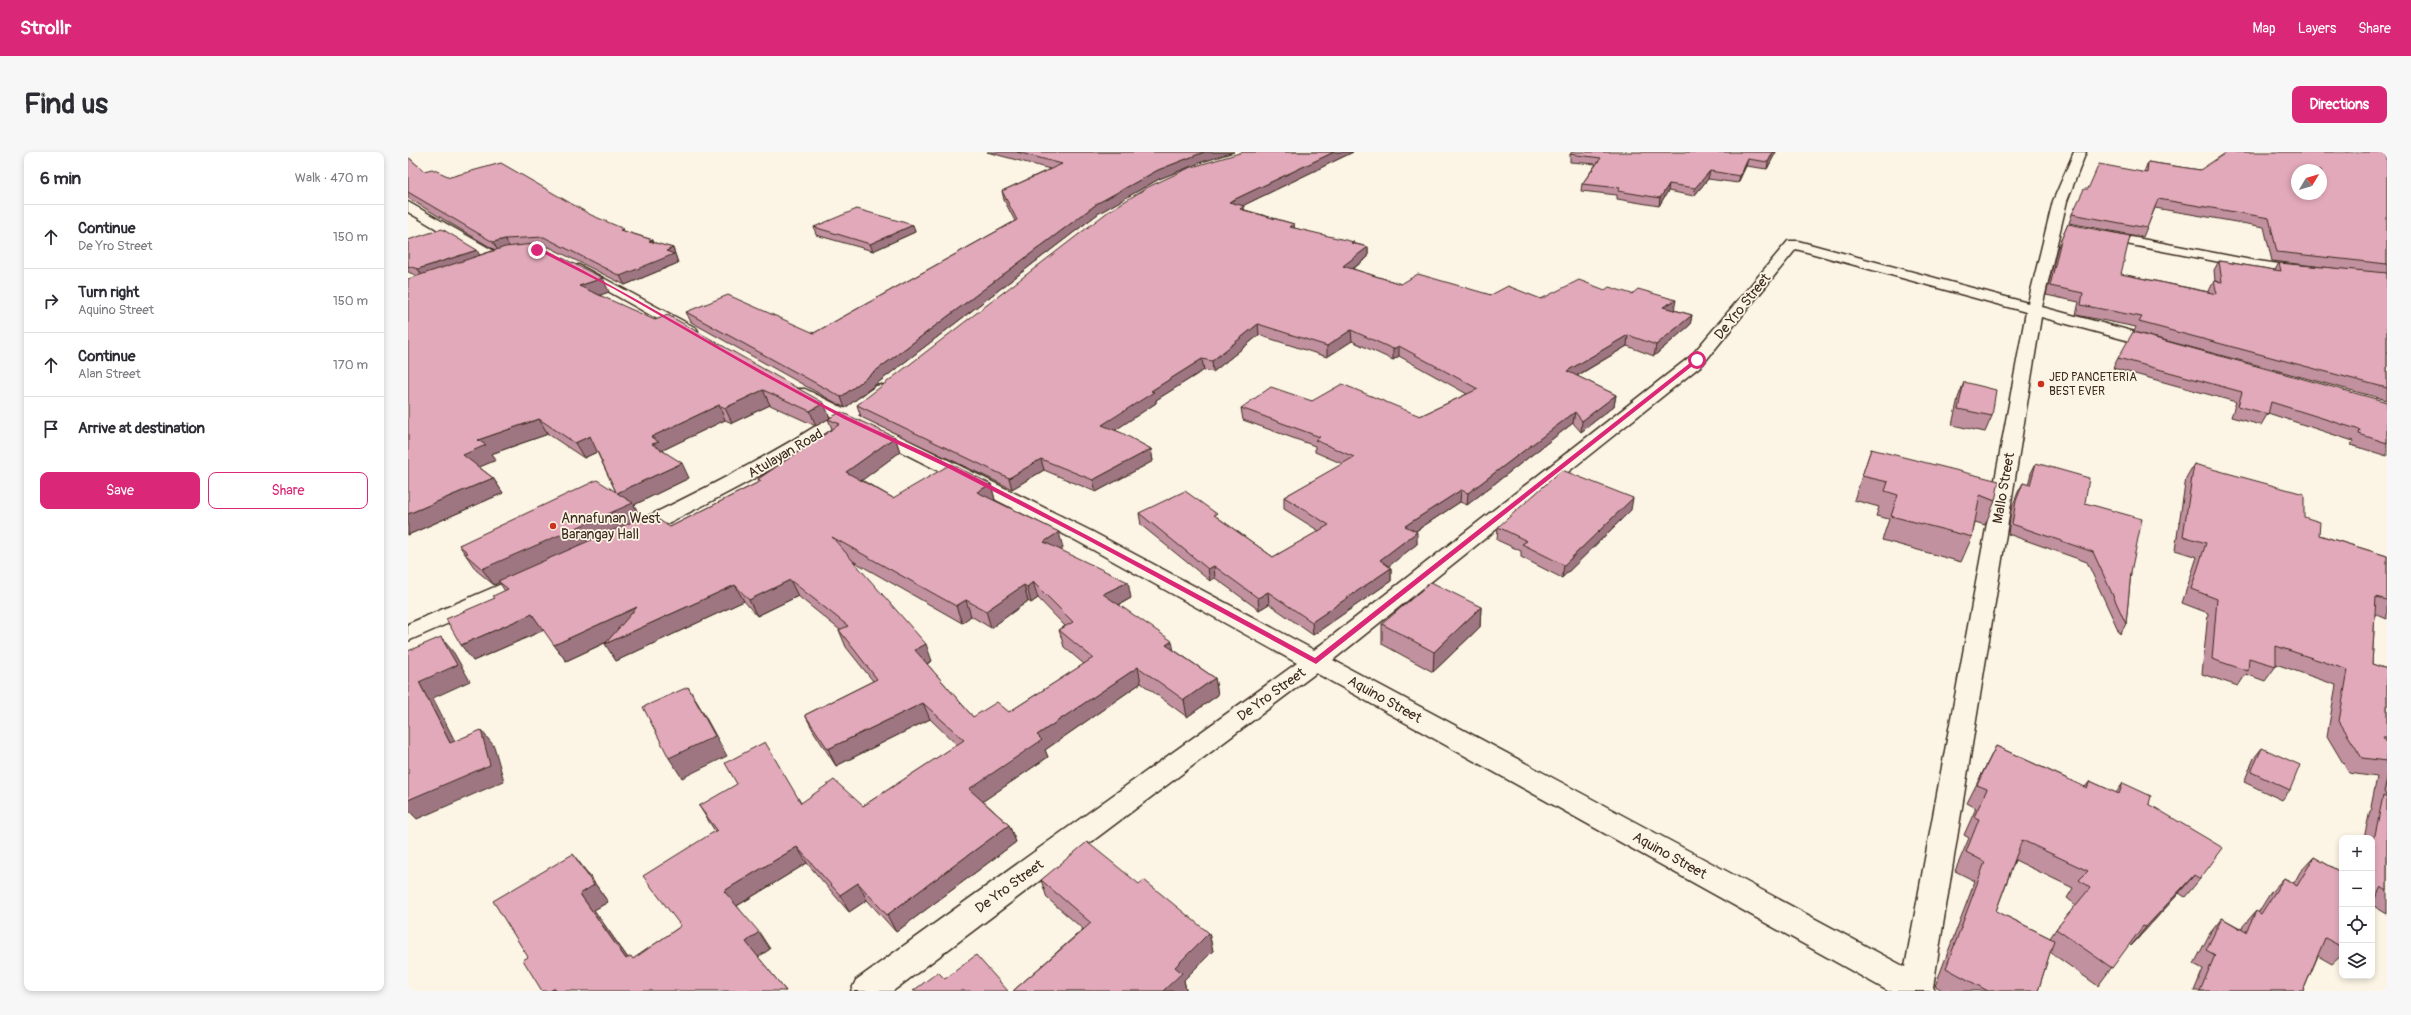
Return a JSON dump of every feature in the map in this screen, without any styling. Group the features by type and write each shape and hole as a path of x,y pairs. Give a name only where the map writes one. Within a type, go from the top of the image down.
{"street":[{"name":"Mallo Street","path":"1918,990 2034,308 2061,228 2060,201 2080,152"},
{"path":"408,206 503,256 474,266"},
{"path":"2084,232 2251,264 2317,273"},
{"name":"De Yro Street","path":"866,991 1316,661 1697,360 1793,244 2034,308"},
{"path":"563,261 616,288 702,338"},
{"path":"2034,308 2172,347"},
{"name":"Atulayan Road","path":"615,541 720,490 846,418 895,380"},
{"name":"Aquino Street","path":"784,384 846,418 950,467 1084,536 1918,990"},
{"path":"408,633 551,570"}],"building":[{"path":"1017,152 1204,152 1158,170 1098,203 841,397 686,312 728,295 814,333 1017,220 1002,191 1062,164"},
{"path":"1243,152 1334,152 1229,202 1244,206 1240,209 1294,224 1290,227 1354,242 1351,243 1368,247 1343,266 1401,284 1418,274 1491,295 1508,286 1541,299 1579,280 1605,290 1609,287 1632,294 1638,289 1676,300 1663,307 1692,315 1656,345 1628,335 1567,371 1616,395 1582,421 1575,412 1468,493 1461,490 1405,526 1417,532 1380,560 1391,568 1312,622 1268,592 1258,598 1214,566 1208,569 1139,513 1185,491 1217,514 1214,515 1273,557 1329,525 1284,497 1354,457 1315,440 1320,437 1241,408 1271,387 1312,401 1342,384 1420,416 1478,389 1399,346 1393,349 1351,330 1327,346 1258,324 1212,361 1202,359 1151,391 1154,392 1102,425 1122,433 1151,449 1093,480 1041,459 1009,478 857,405 1109,211 1148,187 1189,168"},
{"path":"1572,152 1773,152 1768,162 1748,159 1740,176 1710,171 1695,188 1669,184 1660,198 1618,191 1620,188 1582,184 1601,158 1570,154"},
{"path":"2227,152 2387,152 2387,264 2277,252 2269,218 2158,199 2147,228 2072,214 2084,189 2088,189 2099,164 2147,173 2148,162 2200,170"},
{"path":"408,157 424,171 432,169 450,177 501,163 591,215 624,229 620,230 673,248 666,251 674,254 620,276 544,237 505,239 493,242 408,192"},
{"path":"857,209 913,225 870,244 814,227"},
{"path":"2068,224 2130,236 2121,274 2217,294 2214,281 2222,282 2219,261 2281,271 2279,263 2387,273 2387,388 2139,322 2142,317 2081,305 2083,293 2050,286 2061,240"},
{"path":"442,229 477,250 418,269 408,266 408,240"},
{"path":"534,244 603,278 579,286 655,320 668,315 824,403 810,411 763,390 725,408 719,405 651,437 659,442 652,444 682,463 617,493 633,503 482,569 465,554 468,553 459,545 597,480 616,492 590,436 575,443 539,419 478,440 486,445 463,455 493,478 408,514 408,279 505,247"},
{"path":"2133,332 2387,402 2387,443 2359,434 2360,430 2271,402 2268,414 2238,406 2242,392 2118,358"},
{"path":"1964,382 1996,390 1992,416 1958,409"},
{"path":"841,412 895,437 846,472 893,498 951,464 991,484 977,492 1059,532 1044,542 1128,582 1103,594 1172,641 1166,645 1215,678 1184,700 1138,667 1037,735 1042,740 969,789 1009,825 887,915 858,883 840,895 797,847 724,891 759,932 746,942 786,991 557,991 555,988 550,991 542,991 523,960 528,957 493,901 573,854 594,885 580,894 626,959 631,956 633,959 681,926 643,876 717,830 699,806 737,784 725,763 765,742 801,803 834,780 863,806 964,740 923,703 828,749 805,715 877,679 839,630 848,626 790,580 749,600 735,585 605,644 637,607 554,645 532,614 461,645 446,619 495,598 493,596 508,589 498,581 650,514 670,527 761,481 758,479 840,424 828,419","holes":["832,537 956,606 966,600 986,611 1024,585 1027,587 1033,582 1073,622 1059,630 1093,658 1009,712 997,702 973,717 915,650 926,644"]},
{"path":"1871,449 1999,481 1995,501 1980,495 1972,537 1891,516 1898,495 1885,491 1888,482 1862,476"},
{"path":"2036,463 2089,478 2085,503 2142,519 2131,572 2126,624 2093,552 2012,524 2016,501 2023,483 2030,485"},
{"path":"2194,464 2304,494 2304,517 2320,522 2319,535 2387,556 2387,600 2376,597 2372,664 2387,669 2387,737 2383,737 2387,743 2387,761 2362,758 2339,721 2348,670 2276,646 2276,666 2249,658 2248,671 2212,659 2217,599 2191,589 2206,543 2183,536"},
{"path":"1562,470 1633,498 1564,565 1522,544 1527,541 1498,527"},
{"path":"1431,582 1481,607 1434,652 1382,624"},
{"path":"441,637 457,665 419,682 450,743 481,730 490,765 408,800 408,651"},
{"path":"688,687 715,736 669,758 643,707"},
{"path":"1996,746 2087,788 2090,781 2119,794 2123,783 2151,796 2149,804 2223,848 2200,879 2194,875 2146,927 2143,926 2112,968 2056,929 2090,888 2079,880 2088,871 2022,840 1996,911 2054,940 2038,991 1988,991 1946,968 1985,862 1966,852 1979,819 1974,817 1987,789 1977,785"},
{"path":"2262,748 2300,765 2290,790 2251,772"},
{"path":"2387,778 2387,797 2384,792"},
{"path":"2383,796 2387,798 2387,891 2381,887 2375,898 2375,871 2375,835"},
{"path":"1087,842 1139,884 1144,880 1209,933 1175,967 1182,973 1163,991 1013,991 1091,923 1041,880"},
{"path":"2314,857 2339,871 2339,945 2325,938 2303,991 2200,991 2215,955 2206,950 2222,918 2246,932 2256,911 2261,914 2284,878 2297,886"},
{"path":"976,955 1008,991 913,991 938,972 945,979"}],"place":[{"name":"JED PANCETERIA BEST EVER","path":"2041,384"},
{"name":"Annafunan West Barangay Hall","path":"553,526"}],"route":[{"path":"537,250 543,251 616,288 763,373 846,418 950,467 1084,536 1316,661 1697,360"}]}
